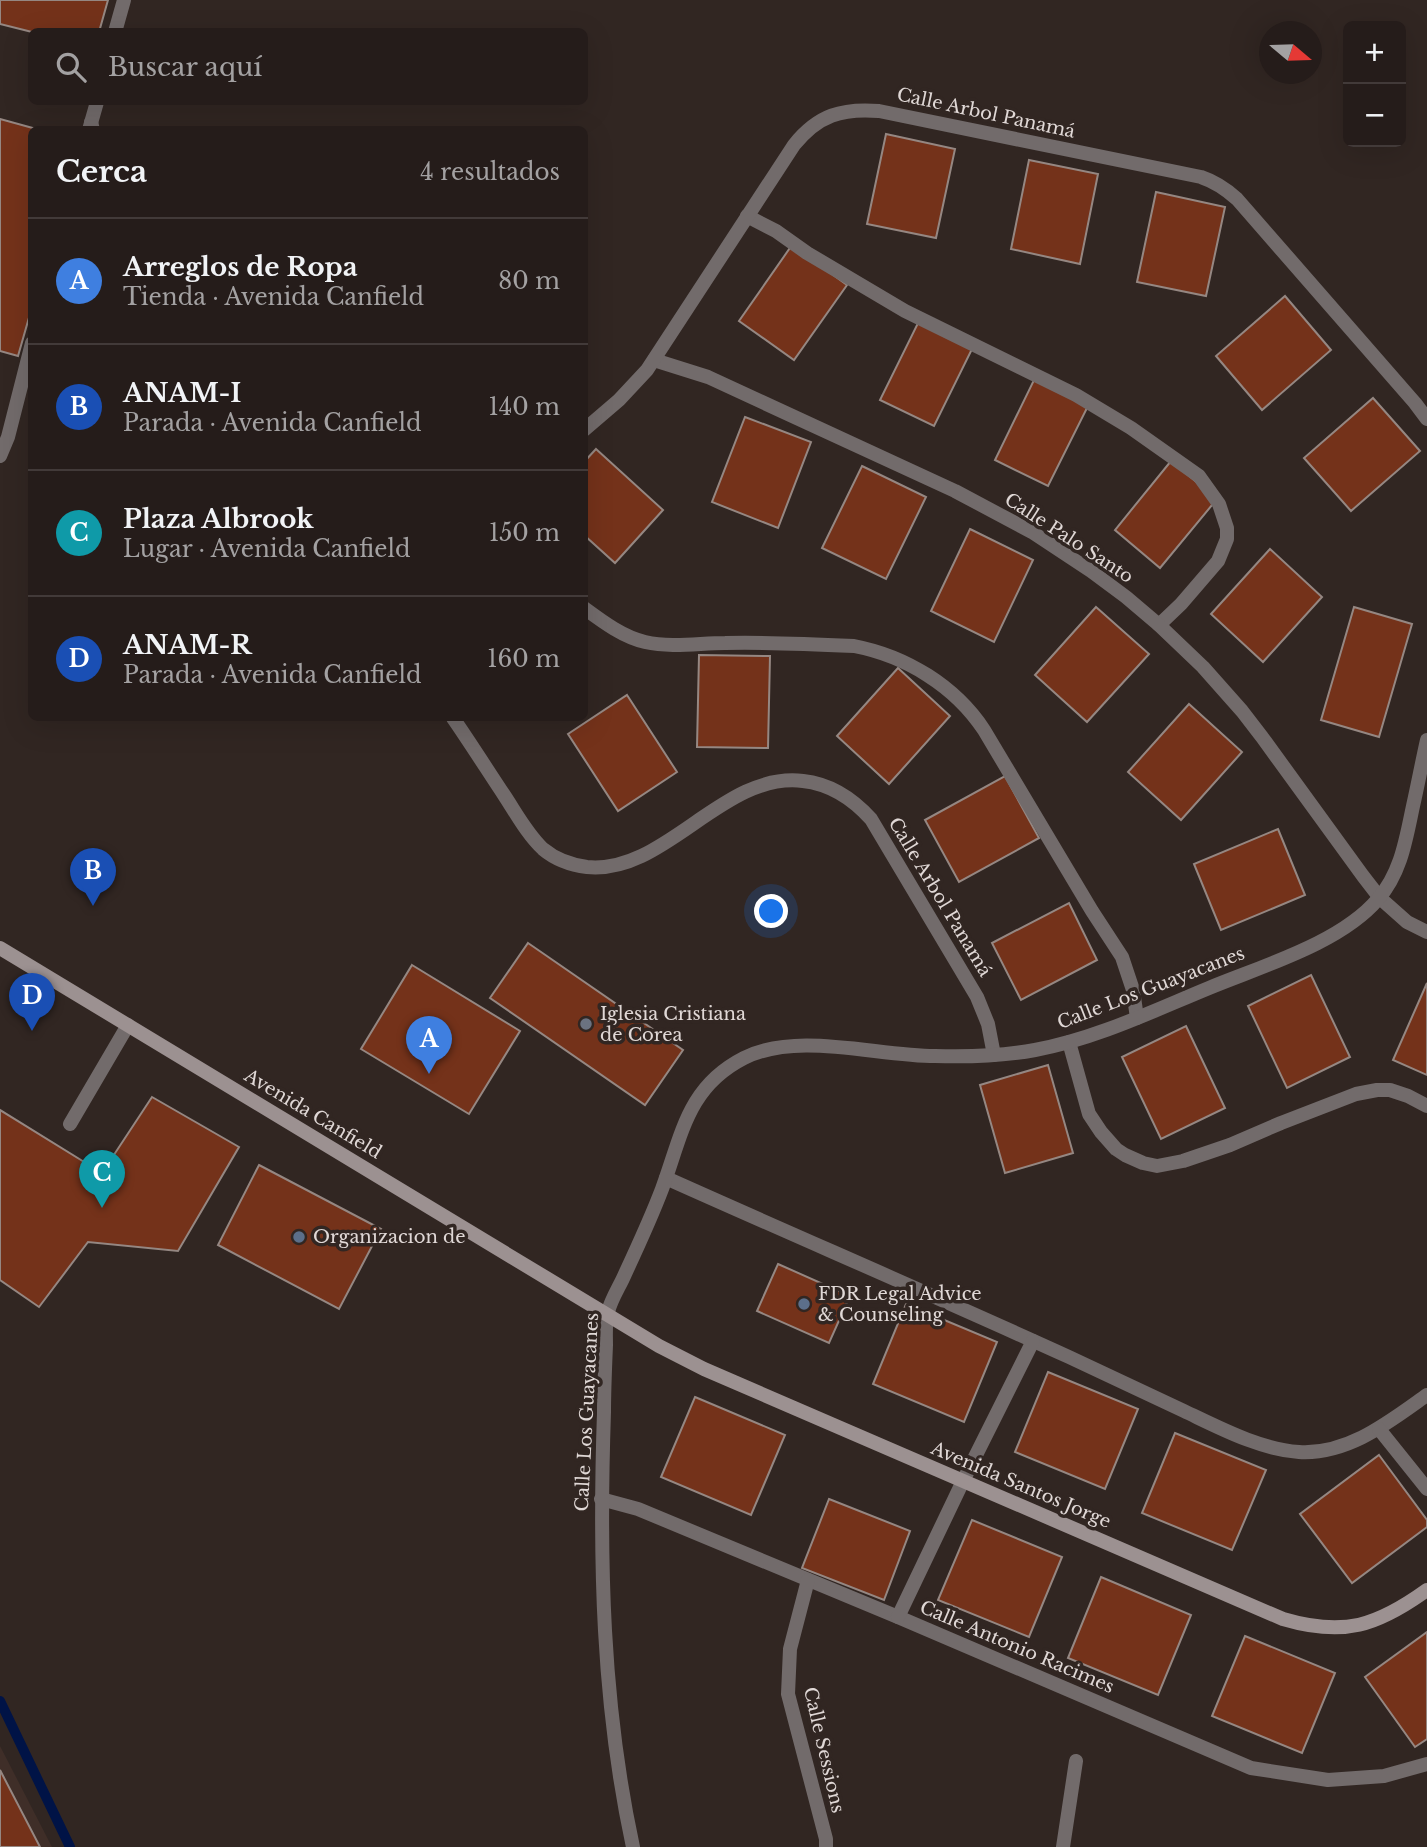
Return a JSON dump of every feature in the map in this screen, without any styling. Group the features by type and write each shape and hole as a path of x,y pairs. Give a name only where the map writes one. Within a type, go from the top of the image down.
{"main road":[{"name":"Avenida Canfield","path":"0,948 607,1313"},
{"name":"Avenida Santos Jorge","path":"607,1313 659,1346 704,1369 1283,1619 1307,1626 1338,1628 1374,1621 1401,1609 1427,1590"}],"street":[{"path":"116,28 124,0"},
{"path":"91,126 96,105"},
{"name":"Calle Arbol Panamá","path":"588,427 619,400 654,360 803,133 827,117 858,109 879,111 1201,177 1223,187 1237,199 1427,419"},
{"path":"747,216 905,311 1076,395 1131,428 1199,476 1219,504 1227,528 1227,539 1218,561 1159,625"},
{"path":"0,456 8,437 28,359"},
{"name":"Calle Palo Santo","path":"654,360 708,377 955,491 1004,516 1091,571 1159,625 1203,667 1242,711 1380,898 1406,922 1427,932"},
{"path":"588,611 606,624 645,642 673,646 725,643 855,646 893,657 929,676 959,699 984,730 1122,957 1133,990 1137,1017"},
{"name":"Calle Arbol Panamá","path":"455,721 528,832 544,850 577,866 615,866 638,858 759,785 776,781 815,782 850,798 871,818 977,997 988,1024 994,1055"},
{"name":"Calle Los Guayacanes","path":"633,1847 618,1760 607,1668 603,1602 601,1499 607,1313 648,1226 684,1122 699,1096 724,1071 740,1060 782,1046 803,1045 930,1056 994,1055 1069,1042 1137,1017 1336,934 1360,919 1380,898 1393,878 1404,852 1427,740"},
{"path":"70,1124 128,1025"},
{"path":"1069,1042 1089,1114 1101,1132 1125,1155 1157,1166 1183,1161 1230,1145 1356,1094 1390,1090 1427,1106"},
{"path":"666,1178 1219,1427 1278,1449 1301,1452 1324,1450 1353,1441 1379,1429 1427,1395"},
{"path":"898,1617 1033,1341"},
{"path":"1379,1429 1427,1489"},
{"name":"Calle Antonio Racimes","path":"601,1499 638,1510 898,1617 1251,1768 1328,1780 1384,1776 1427,1764"},
{"name":"Calle Sessions","path":"808,1580 790,1649 788,1694 826,1847"},
{"path":"1063,1847 1076,1761"}],"shaded area":[{"path":"0,1746 52,1847 0,1847"}],"building":[{"path":"0,0 108,0 100,28 28,28 28,31 0,24"},
{"path":"0,119 28,127 28,321 18,356 0,351"},
{"path":"886,134 955,149 936,238 867,224"},
{"path":"1029,160 1098,174 1080,264 1011,249"},
{"path":"1156,192 1225,207 1206,296 1137,282"},
{"path":"792,245 847,285 794,360 739,321"},
{"path":"1285,296 1331,350 1262,410 1216,356"},
{"path":"920,319 974,345 934,426 880,400"},
{"path":"1034,380 1088,406 1048,486 995,460"},
{"path":"1373,398 1420,451 1351,511 1304,458"},
{"path":"745,417 811,442 778,528 712,502"},
{"path":"596,449 663,510 615,563 588,539 588,458"},
{"path":"1171,461 1217,499 1160,568 1115,530"},
{"path":"862,466 926,497 886,579 822,548"},
{"path":"970,529 1033,560 994,642 931,611"},
{"path":"1270,549 1322,597 1263,662 1211,614"},
{"path":"1096,607 1149,654 1087,722 1035,675"},
{"path":"1354,607 1412,624 1379,737 1321,720"},
{"path":"699,655 770,656 768,748 697,747"},
{"path":"898,668 950,716 889,784 837,736"},
{"path":"627,695 677,772 618,811 568,734"},
{"path":"1189,704 1242,752 1181,820 1128,772"},
{"path":"1005,776 1039,838 959,882 925,820"},
{"path":"1278,829 1305,895 1221,930 1194,864"},
{"path":"1069,903 1097,960 1021,1000 992,943"},
{"name":"Iglesia Cristiana de Corea","path":"528,943 683,1050 645,1105 490,998"},
{"path":"412,965 520,1031 469,1114 361,1049"},
{"path":"1311,975 1350,1057 1287,1088 1248,1006"},
{"path":"1427,983 1427,1075 1393,1060"},
{"path":"1186,1026 1225,1108 1161,1139 1122,1057"},
{"path":"1048,1065 1073,1153 1005,1173 980,1085"},
{"path":"152,1097 239,1147 178,1251 88,1242 39,1307 0,1280 0,1110 102,1173"},
{"name":"Organizacion de","path":"259,1165 381,1229 339,1309 218,1245"},
{"name":"FDR Legal Advice & Counseling","path":"778,1264 850,1296 829,1343 757,1311"},
{"path":"906,1304 997,1342 964,1422 873,1384"},
{"path":"1048,1372 1138,1409 1105,1489 1015,1452"},
{"path":"695,1397 785,1435 751,1515 661,1477"},
{"path":"1175,1433 1266,1470 1232,1550 1142,1513"},
{"path":"1379,1455 1427,1520 1427,1527 1352,1583 1300,1514"},
{"path":"829,1499 910,1531 884,1600 802,1568"},
{"path":"972,1520 1062,1557 1029,1637 938,1600"},
{"path":"1101,1577 1191,1615 1158,1695 1068,1658"},
{"path":"1427,1632 1427,1739 1415,1747 1365,1677"},
{"path":"1245,1636 1335,1673 1302,1753 1212,1716"},
{"path":"0,1770 40,1847 0,1847"}],"waterway":[{"path":"0,1701 70,1847"}],"place":[{"name":"ANAM-I","path":"93,906"},
{"name":"Iglesia Cristiana de Corea","path":"586,1024"},
{"name":"ANAM-R","path":"32,1031"},
{"name":"Arreglos de Ropa","path":"429,1074"},
{"name":"Plaza Albrook","path":"102,1208"},
{"name":"Organizacion de","path":"299,1237"},
{"name":"FDR Legal Advice & Counseling","path":"804,1304"}]}
